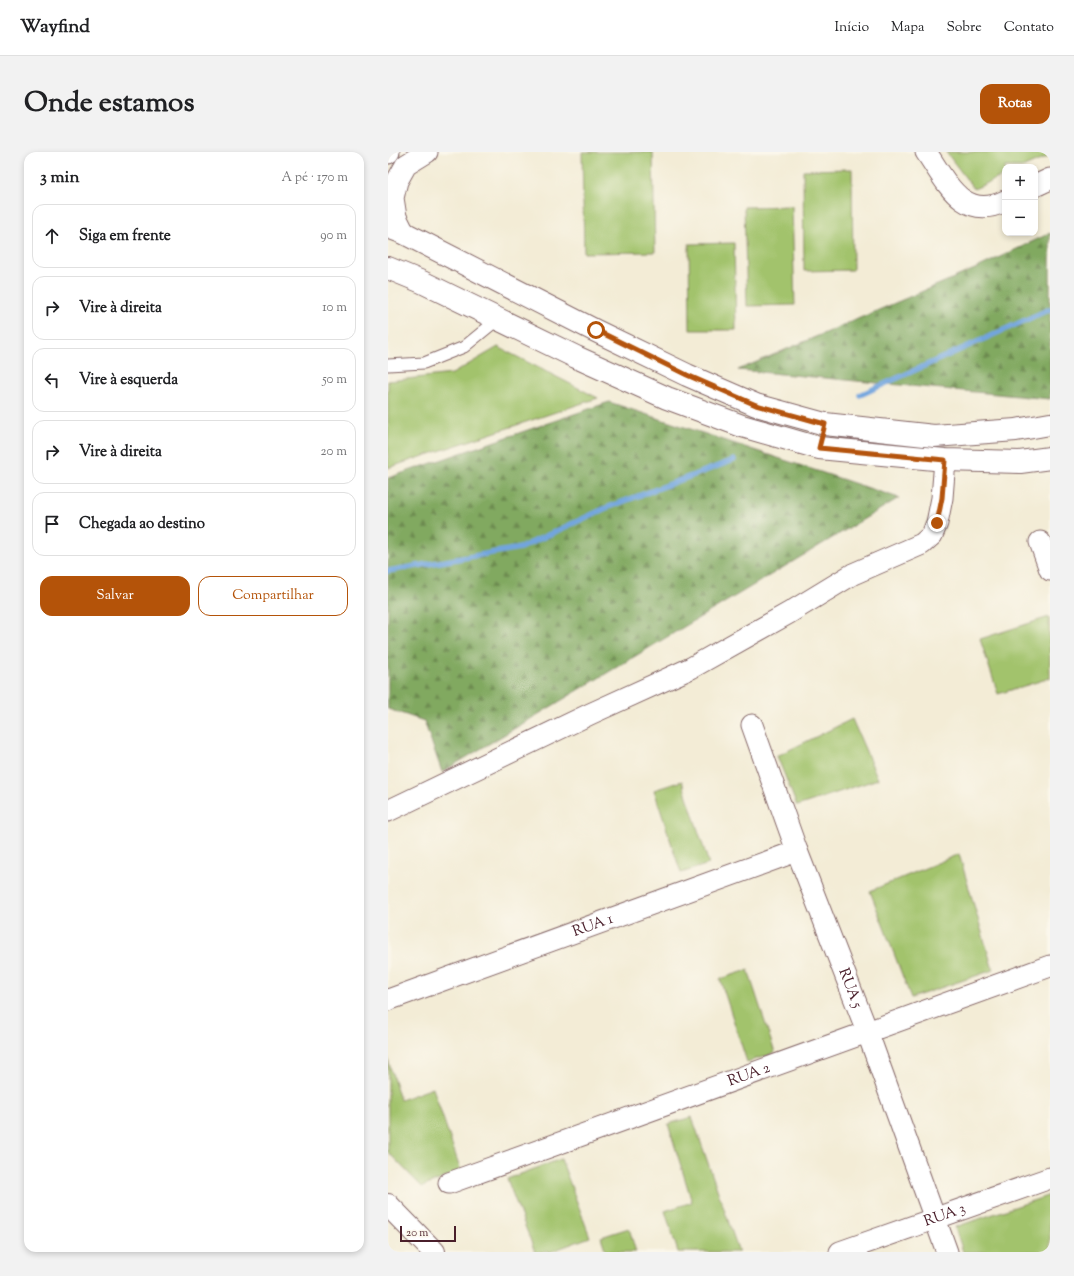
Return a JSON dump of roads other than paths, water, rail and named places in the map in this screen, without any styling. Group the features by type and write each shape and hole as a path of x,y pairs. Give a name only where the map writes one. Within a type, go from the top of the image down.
{"street":[{"path":"427,152 406,165 397,181 393,198 396,217 396,230 687,375 756,405 825,424 934,436 1016,430 1050,424"},
{"path":"926,152 950,188 959,198 971,205 984,207 997,205 1002,202"},
{"path":"1038,185 1050,179"},
{"path":"388,268 422,282 497,320 667,398 742,426 819,448 945,460 1020,462 1050,458"},
{"path":"497,320 513,301 518,290"},
{"path":"819,448 825,424"},
{"path":"388,811 590,714 691,668 789,613 853,574 922,544 932,534 937,523 942,498 945,460"},
{"path":"1040,542 1050,570"},
{"name":"RUA 5","path":"752,725 797,851 867,1032 947,1252"},
{"name":"RUA 1","path":"388,1000 797,851"},
{"name":"RUA 2","path":"449,1183 1050,966"},
{"name":"RUA 3","path":"840,1252 1050,1178"},
{"path":"388,1204 434,1252"}],"lane":[{"path":"388,365 424,363 464,347 497,320"}],"waterway":[{"path":"860,395 1050,309"},
{"path":"388,571 520,548 606,508 734,460"}]}
